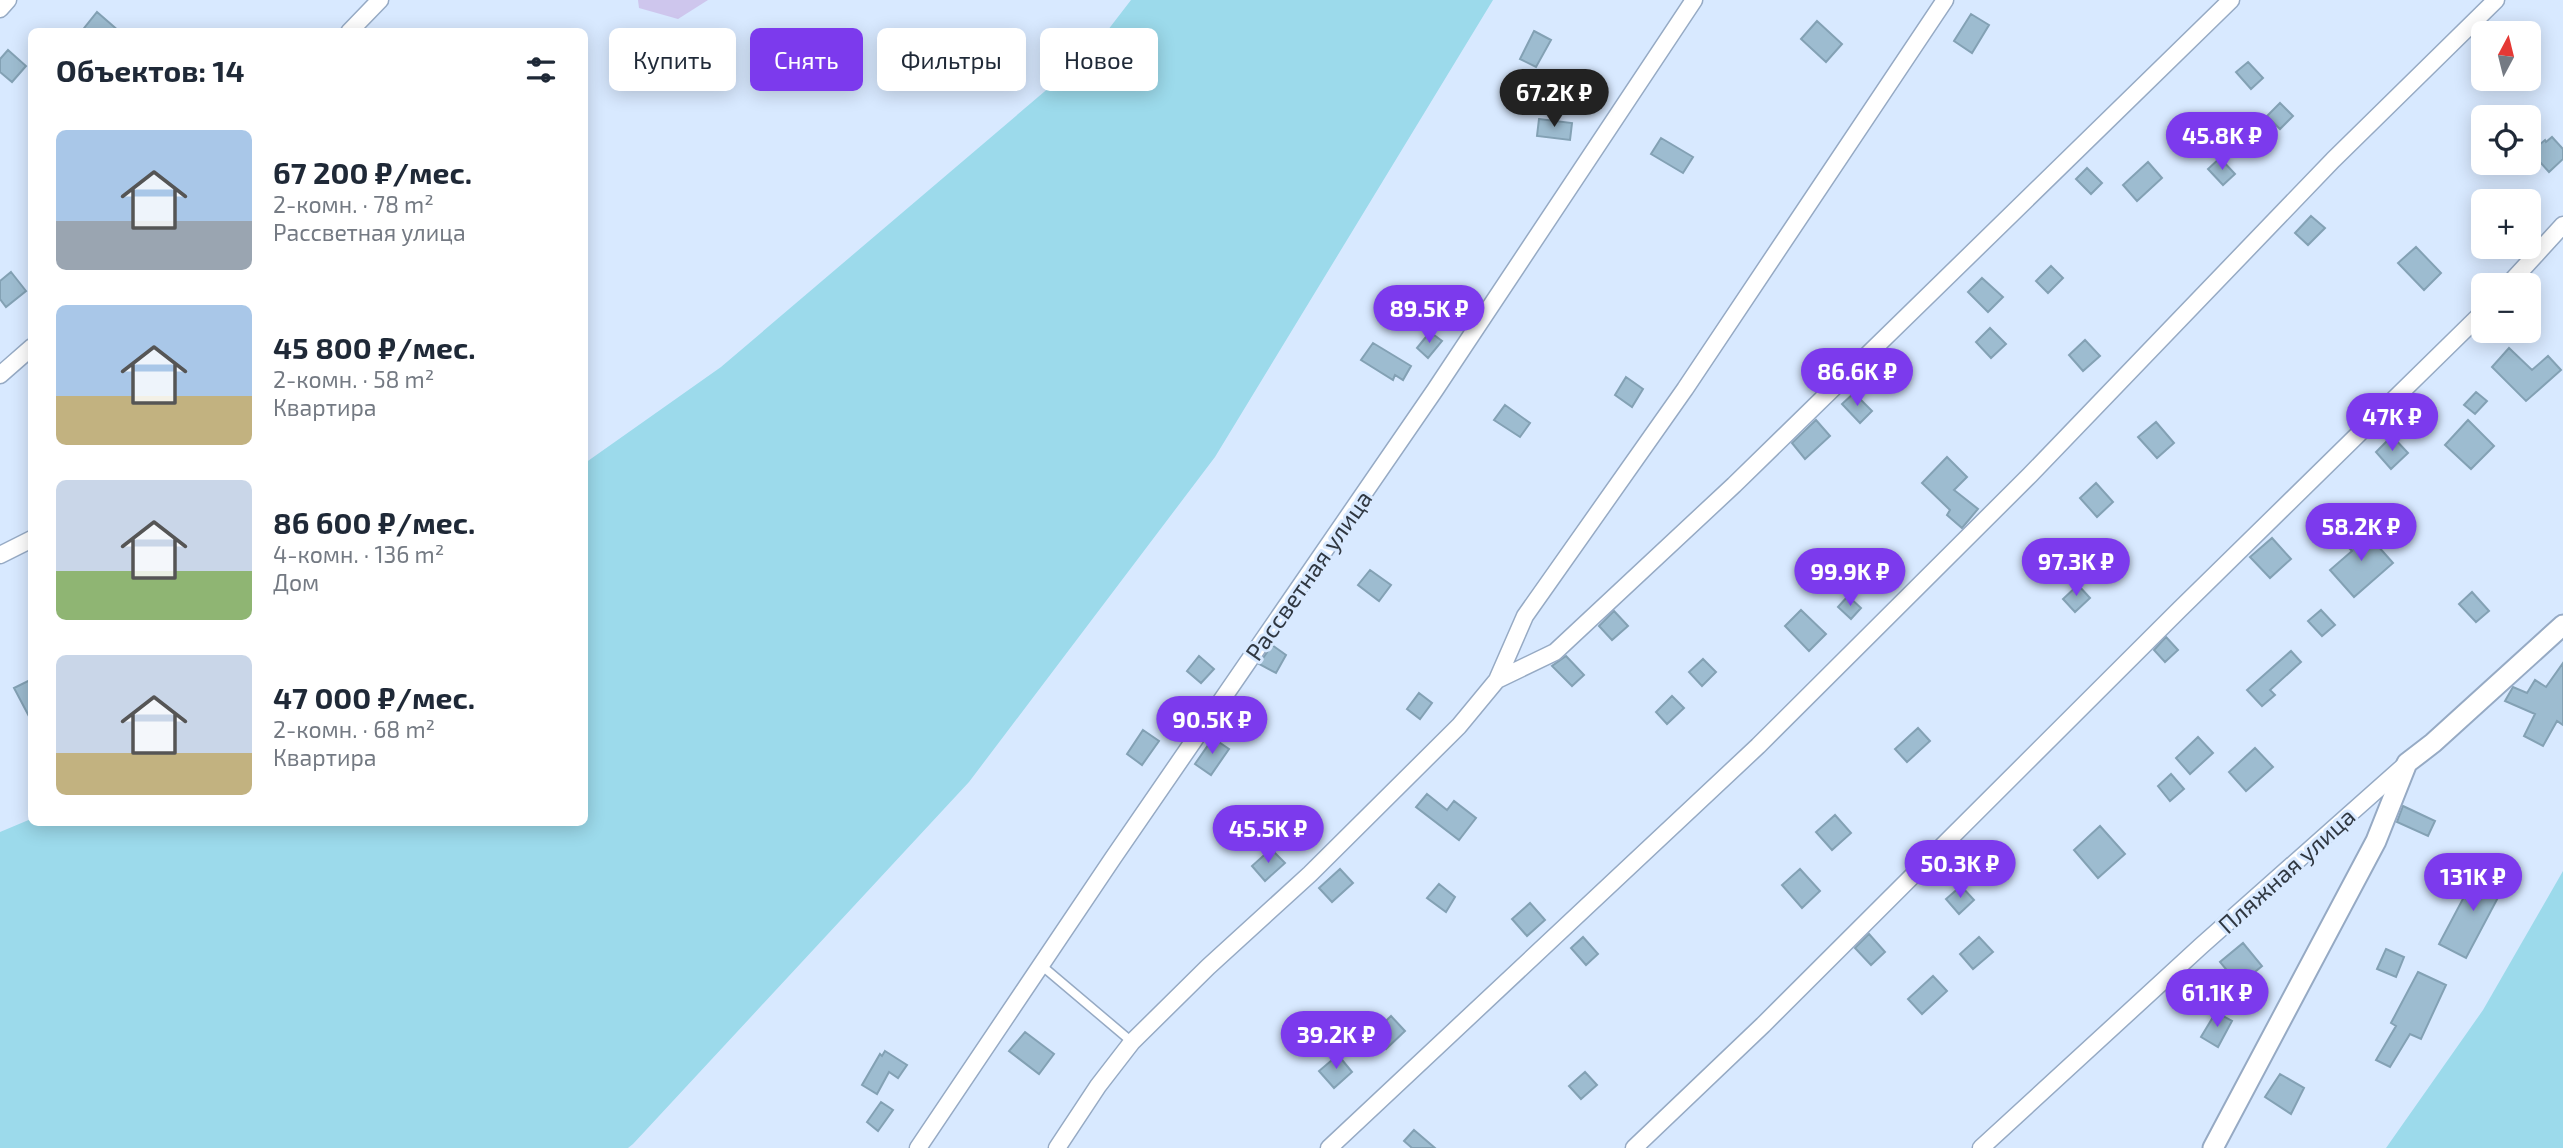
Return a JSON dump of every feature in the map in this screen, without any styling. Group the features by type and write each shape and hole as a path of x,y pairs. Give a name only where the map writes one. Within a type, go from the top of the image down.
{"street":[{"path":"0,9 8,0"},
{"path":"353,28 380,0"},
{"name":"Рассветная улица","path":"918,1148 1435,390 1694,0"},
{"path":"1058,1148 1098,1086 1132,1042 1208,967 1310,874 1459,726 1497,680 1525,616 1685,389 1945,0"},
{"path":"1497,680 1555,652 1734,485 2231,0"},
{"path":"1329,1148 1758,746 2030,475 2333,160 2496,0"},
{"path":"2519,273 2563,225"},
{"path":"1634,1148 1773,1015 2471,324"},
{"path":"0,374 28,350"},
{"path":"0,555 28,540"},
{"name":"Пляжная улица","path":"1981,1148 2220,929 2563,625"},
{"path":"2213,1148 2376,841 2407,764"}],"lane":[{"path":"1041,965 1132,1042"}],"shaded area":[{"path":"638,0 708,0 678,19 639,8"}],"water":[{"path":"1131,0 1493,0 1215,457 969,782 628,1148 0,1148 0,832 28,820 28,826 588,826 588,461 721,367 1045,91 1158,91 1158,28 1109,28"},
{"path":"2563,871 2563,1148 2386,1148 2483,1010"}],"building":[{"path":"97,12 115,28 84,28"},
{"path":"1971,14 1989,25 1972,53 1954,41"},
{"path":"1817,21 1842,44 1826,62 1801,39"},
{"path":"1534,31 1551,40 1536,67 1520,59"},
{"path":"8,50 26,66 12,82 0,72 0,59"},
{"path":"2248,62 2263,78 2251,89 2236,72"},
{"path":"2280,103 2293,116 2280,129 2267,116"},
{"path":"1539,119 1572,123 1570,140 1537,136"},
{"path":"2552,137 2563,149 2563,159 2549,172 2541,163 2541,143 2545,140 2546,142"},
{"path":"1661,138 1693,157 1683,173 1651,154"},
{"path":"2220,158 2235,174 2223,185 2208,169"},
{"path":"2148,162 2162,178 2137,201 2123,185"},
{"path":"2087,168 2102,183 2091,194 2076,179"},
{"path":"2311,216 2325,228 2308,245 2295,233"},
{"path":"2416,247 2441,273 2424,290 2398,263"},
{"path":"2051,266 2063,278 2048,293 2036,281"},
{"path":"11,272 26,291 6,307 0,299 0,281"},
{"path":"1982,278 2003,297 1988,312 1968,292"},
{"path":"1990,328 2006,344 1991,358 1976,342"},
{"path":"1430,332 1442,341 1428,358 1417,348"},
{"path":"2085,340 2100,356 2083,371 2069,355"},
{"path":"1373,343 1411,366 1403,380 1395,375 1393,380 1361,360"},
{"path":"2509,348 2532,370 2548,356 2561,370 2526,401 2492,367"},
{"path":"1626,377 1643,389 1632,407 1615,395"},
{"path":"2476,392 2487,401 2475,414 2464,405"},
{"path":"1854,393 1872,411 1860,423 1842,404"},
{"path":"1505,405 1530,423 1520,437 1494,420"},
{"path":"1816,420 1830,436 1805,459 1792,443"},
{"path":"2468,420 2494,446 2471,469 2445,445"},
{"path":"2156,422 2174,443 2157,458 2138,437"},
{"path":"2392,436 2408,453 2391,469 2376,452"},
{"path":"1947,457 1967,477 1954,490 1978,509 1962,528 1947,515 1950,510 1922,483"},
{"path":"2096,483 2113,502 2097,517 2080,498"},
{"path":"2361,527 2393,563 2354,597 2330,570 2352,551 2344,543"},
{"path":"2272,538 2291,559 2270,578 2250,557"},
{"path":"1370,570 1391,585 1379,601 1358,585"},
{"path":"2078,585 2090,598 2075,612 2063,599"},
{"path":"2472,592 2489,611 2476,622 2459,604"},
{"path":"1848,596 1861,608 1851,619 1838,607"},
{"path":"1801,610 1826,634 1809,651 1785,626"},
{"path":"2321,610 2335,625 2322,636 2308,621"},
{"path":"1614,611 1628,626 1612,640 1599,626"},
{"path":"2166,637 2178,650 2165,662 2154,650"},
{"path":"1272,645 1286,655 1276,673 1259,664"},
{"path":"2291,651 2301,662 2270,690 2275,695 2262,706 2247,690"},
{"path":"1199,656 1214,669 1201,683 1187,671"},
{"path":"1566,656 1584,675 1572,686 1552,666"},
{"path":"1703,659 1716,672 1702,686 1689,672"},
{"path":"2563,663 2563,725 2557,721 2543,746 2524,736 2535,714 2505,701 2513,687 2527,693 2535,680 2546,687"},
{"path":"28,681 28,714 14,688"},
{"path":"1419,693 1432,703 1420,719 1407,709"},
{"path":"1672,696 1684,708 1667,724 1656,712"},
{"path":"1918,728 1930,741 1907,762 1895,749"},
{"path":"1143,730 1159,741 1142,765 1127,754"},
{"path":"2198,737 2213,753 2190,774 2176,758"},
{"path":"1213,738 1229,749 1211,775 1195,764"},
{"path":"2255,748 2273,767 2246,791 2229,772"},
{"path":"2171,774 2184,789 2170,801 2158,786"},
{"path":"1427,794 1447,810 1454,801 1476,818 1459,840 1416,807"},
{"path":"2403,806 2435,821 2428,836 2397,822"},
{"path":"1835,815 1851,833 1832,850 1816,832"},
{"path":"2100,826 2125,854 2098,878 2074,850"},
{"path":"1271,849 1285,863 1265,881 1252,866"},
{"path":"2493,865 2507,873 2498,888 2502,890 2466,958 2439,944 2475,876 2484,881"},
{"path":"1340,869 1353,883 1332,902 1319,888"},
{"path":"1800,869 1820,891 1802,908 1782,885"},
{"path":"1439,884 1455,897 1446,912 1427,898"},
{"path":"1961,886 1974,900 1959,914 1946,899"},
{"path":"1530,903 1545,920 1527,936 1512,919"},
{"path":"1869,934 1885,952 1871,965 1855,948"},
{"path":"1583,937 1598,954 1586,965 1571,948"},
{"path":"1979,937 1993,952 1973,969 1960,954"},
{"path":"2243,943 2262,966 2239,985 2220,962"},
{"path":"2386,949 2404,957 2396,977 2377,969"},
{"path":"2418,972 2446,985 2421,1039 2410,1034 2390,1067 2376,1060 2396,1026 2391,1023"},
{"path":"1933,976 1947,991 1922,1014 1908,999"},
{"path":"2216,1012 2232,1021 2218,1047 2201,1037"},
{"path":"1391,1016 1405,1031 1386,1049 1372,1034"},
{"path":"1025,1032 1054,1054 1039,1074 1009,1051"},
{"path":"885,1051 907,1065 898,1078 889,1072 877,1094 862,1085 880,1054 882,1056"},
{"path":"1338,1055 1352,1072 1334,1088 1319,1071"},
{"path":"1585,1072 1597,1085 1581,1099 1569,1086"},
{"path":"2280,1074 2304,1088 2291,1114 2265,1097"},
{"path":"881,1102 893,1110 878,1131 867,1122"},
{"path":"1414,1130 1435,1148 1412,1148 1404,1141"}]}
